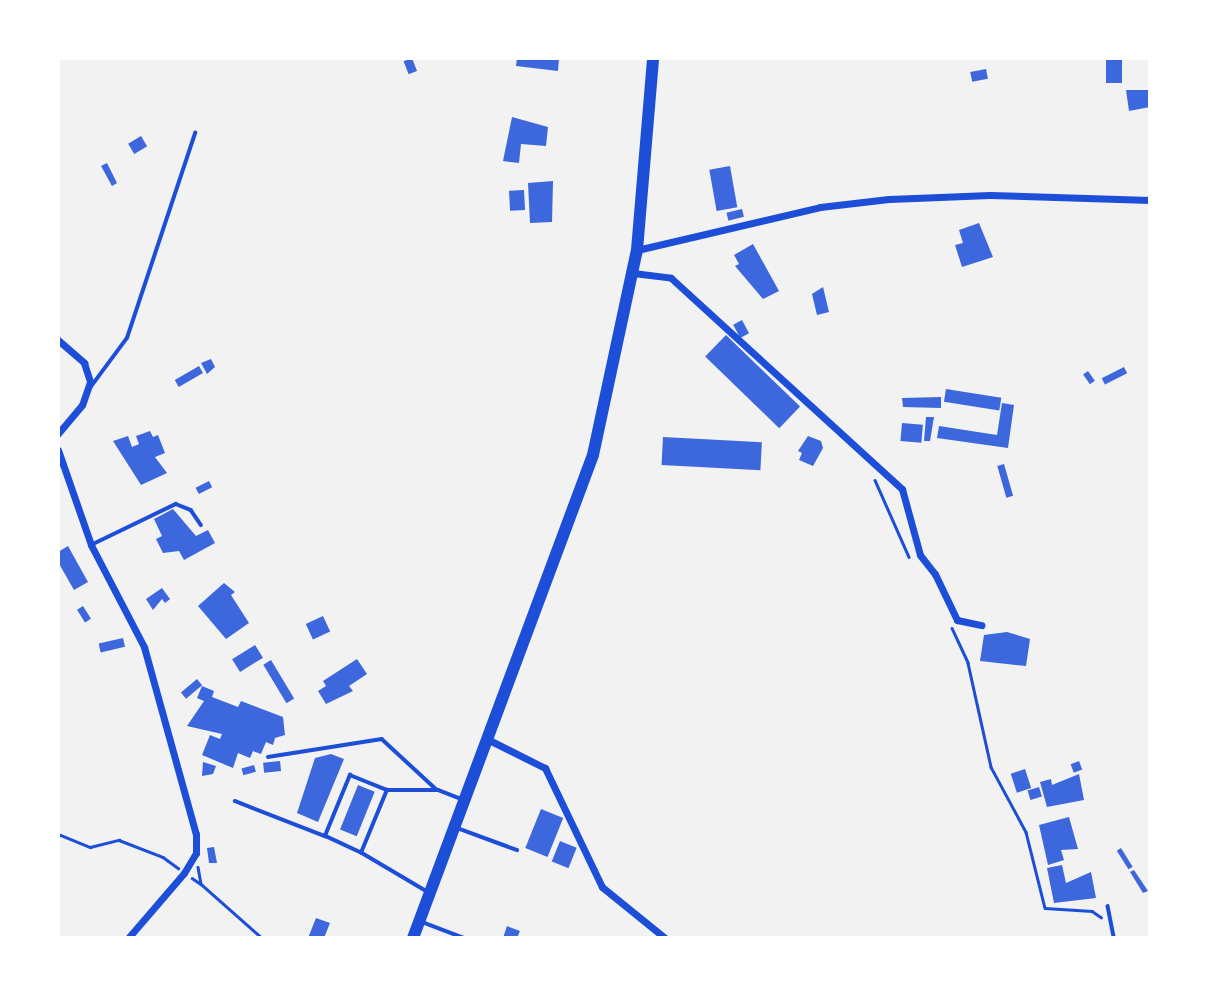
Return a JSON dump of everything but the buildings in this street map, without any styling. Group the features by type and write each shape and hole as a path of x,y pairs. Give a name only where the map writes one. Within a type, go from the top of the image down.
{"highway":[{"path":"413,938 593,455 637,250 653,58"}],"street":[{"path":"637,250 820,206 889,199 990,195 1150,200"},
{"path":"633,273 671,278 902,489 920,555 935,574 957,620 981,625"},
{"path":"58,340 84,363 89,389 58,434"},
{"path":"58,450 92,545 144,647 187,793 196,853 184,873 128,938"},
{"path":"489,740 545,768 570,814 596,877 665,938"}],"lane":[{"path":"89,389 127,338 195,133"},
{"path":"92,545 176,504 191,510 201,525"},
{"path":"268,757 382,739 438,790 466,801"},
{"path":"325,835 350,775 387,790 438,790"},
{"path":"361,853 387,790"},
{"path":"235,801 325,835 429,893"},
{"path":"455,828 517,850"},
{"path":"1108,906 1114,938"},
{"path":"419,921 464,938"}],"path":[{"path":"867,459 917,566"},
{"path":"948,618 968,663 991,767 1026,832 1045,908 1092,911 1112,930"},
{"path":"58,834 90,847 119,840 163,857 201,884 262,938"},
{"path":"196,853 201,884"}]}
